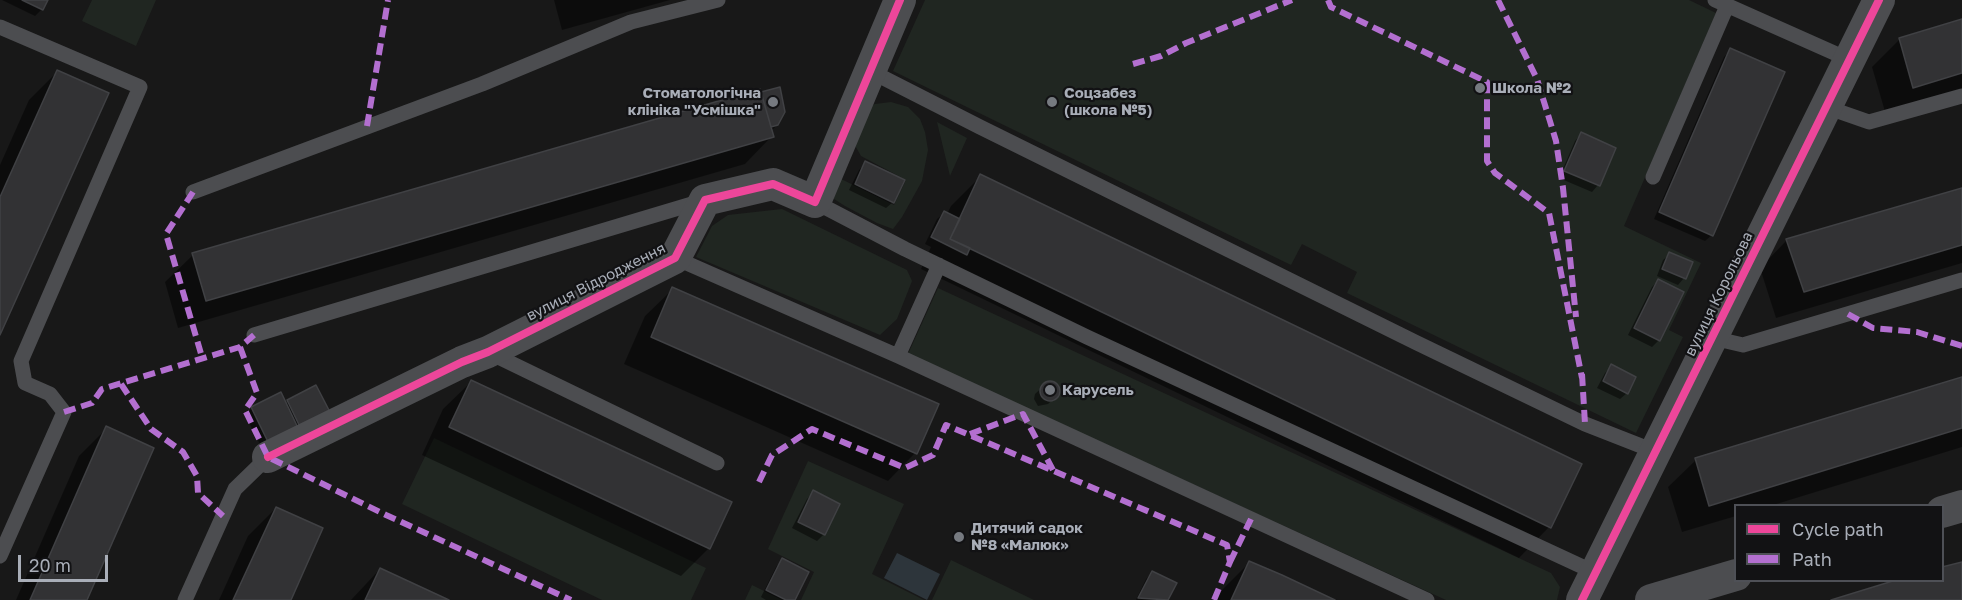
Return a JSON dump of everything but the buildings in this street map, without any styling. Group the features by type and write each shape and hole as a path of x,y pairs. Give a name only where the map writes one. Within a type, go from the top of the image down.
{"street":[{"path":"705,200 772,184 815,202 900,0"},
{"name":"вулиця Корольова","path":"1589,587 1878,0"},
{"name":"вулиця Відродження","path":"268,457 462,362 488,352 675,258 705,200"},
{"path":"1944,511 1962,506"},
{"path":"1651,600 1734,576"}],"lane":[{"path":"193,192 482,84 631,22 718,0"},
{"path":"1653,177 1721,3 1850,60"},
{"path":"0,27 140,87 21,361 25,383 50,394 64,412 0,556"},
{"path":"870,71 1417,343 1585,424 1654,452"},
{"path":"1826,108 1869,122 1962,96"},
{"path":"254,335 705,200"},
{"path":"815,202 939,266 1087,337 1589,587"},
{"path":"675,258 898,356 1427,600"},
{"path":"898,356 939,266"},
{"path":"1713,338 1743,345 1962,280"},
{"path":"488,352 717,463"},
{"path":"185,600 235,489 268,457"}],"shaded area":[{"path":"92,0 156,0 136,46 82,21"},
{"name":"Школа №2","path":"925,0 1689,0 1716,13 1624,226 1701,263 1669,330 1683,337 1636,433 1347,293 1357,272 1302,244 1291,265 893,71"},
{"path":"891,102 908,107 920,119 928,150 922,181 893,229 845,206 834,199 829,192 837,177 894,205 906,180 861,156 853,142 863,110 875,104"},
{"path":"937,122 967,138 950,176"},
{"path":"782,209 907,270 912,281 897,319 880,335 696,257 712,226 728,215"},
{"path":"938,288 1551,573 1560,587 1557,600 1446,600 908,354"},
{"path":"434,438 706,568 691,600 602,600 402,504"},
{"path":"808,461 904,504 872,574 924,600 801,600 814,572 768,549"},
{"path":"897,553 940,574 927,600 884,578"},
{"path":"951,560 1034,600 932,600"},
{"path":"752,585 782,600 745,600"}],"marked path":[{"path":"367,126 388,0"},
{"path":"1133,64 1161,56 1186,43 1292,0"},
{"path":"1328,0 1331,7 1487,82 1487,161 1495,173 1549,213 1582,378"},
{"path":"1498,0 1537,79 1556,141 1576,317"},
{"path":"193,192 166,234 202,357"},
{"path":"1848,314 1873,328 1917,332 1962,346"},
{"path":"64,412 92,403 102,389 240,347 254,335"},
{"path":"240,347 257,393 245,410 268,457 386,515 571,600"},
{"path":"1582,374 1585,424"},
{"path":"121,384 151,429 183,452 197,476 198,493 223,516"},
{"path":"970,434 1023,414 1053,470"},
{"path":"759,482 772,455 812,429 905,468 933,455 946,425 1227,545 1230,562 1214,600"},
{"path":"1230,562 1251,519"}],"cycle path":[{"path":"268,457 462,362 488,352 675,258 705,200 773,184 815,202 900,0"},
{"path":"1582,600 1879,0"}],"place":[{"name":"Школа №2","path":"1480,88"},
{"name":"Стоматологічна клініка \"Усмішка\"","path":"773,102"},
{"name":"Соцзабез (школа №5)","path":"1052,102"},
{"name":"Карусель","path":"1050,390"},
{"name":"Дитячий садок №8 «Малюк»","path":"959,537"}]}
